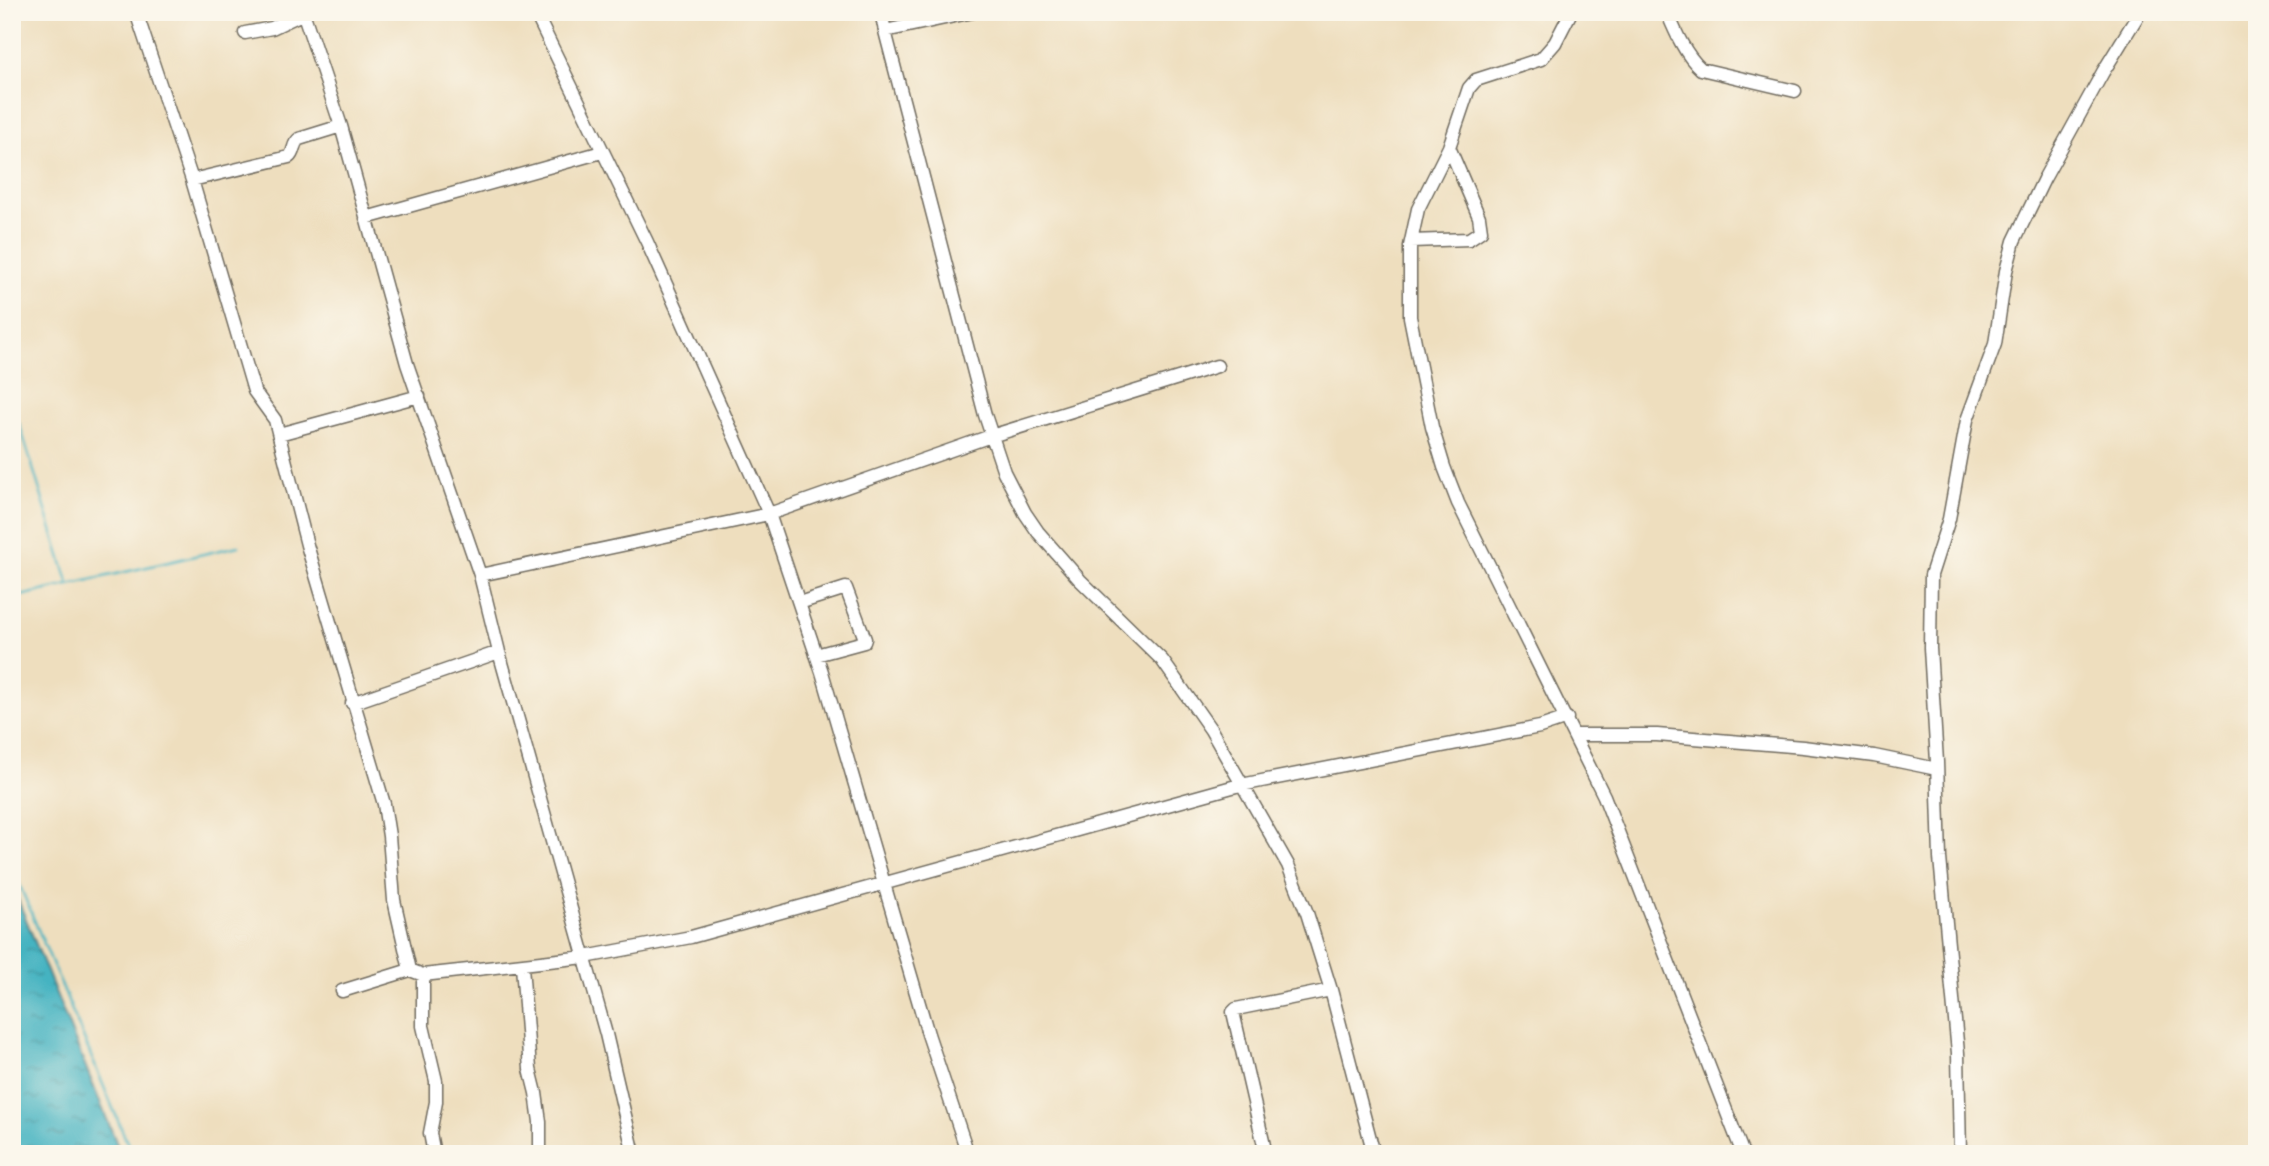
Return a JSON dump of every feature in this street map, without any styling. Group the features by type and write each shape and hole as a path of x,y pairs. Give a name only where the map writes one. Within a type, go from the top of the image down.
{"street":[{"path":"136,12 192,180 254,391 275,420 352,703 387,819 394,900 416,972 423,1026 436,1081 436,1102 430,1133 434,1154"},
{"path":"535,12 663,277 769,514 816,655 885,881 928,1034 968,1154"},
{"path":"881,12 991,436 1004,472 1038,532 1080,580 1162,660 1212,730 1288,865 1307,913 1331,990 1374,1154"},
{"path":"885,31 973,12"},
{"path":"1571,12 1555,43 1541,59 1473,82 1467,93 1449,147 1418,209 1411,241 1412,326 1432,427 1458,503 1604,796 1743,1154"},
{"path":"1667,12 1694,63 1701,69 1795,91"},
{"path":"1960,1154 1958,1053 1940,858 1930,648 1931,575 1949,519 1963,434 1995,344 2010,257 2022,224 2044,178 2115,50 2140,12"},
{"path":"245,33 272,28 304,13 341,126 407,364 480,575 621,1092 634,1154"},
{"path":"192,180 289,157 299,139 341,126"},
{"path":"1411,241 1469,239 1481,231 1479,217 1449,147"},
{"path":"366,218 602,152"},
{"path":"480,575 769,514 991,436 1217,366"},
{"path":"279,433 419,396"},
{"path":"799,603 846,589 865,639 864,642 816,655"},
{"path":"352,703 499,652"},
{"path":"342,991 416,972 522,966 691,937 885,881 1242,785 1540,727 1567,718"},
{"path":"1575,735 1657,735 1803,747 1874,756 1937,769"},
{"path":"522,966 530,1069 540,1122 540,1154"},
{"path":"1266,1154 1233,1012 1239,1008 1331,990"}],"water":[{"path":"12,885 121,1154 12,1154"}],"waterway":[{"path":"12,409 20,426 69,585"},
{"path":"12,598 238,546"},
{"path":"12,867 132,1154"}]}
